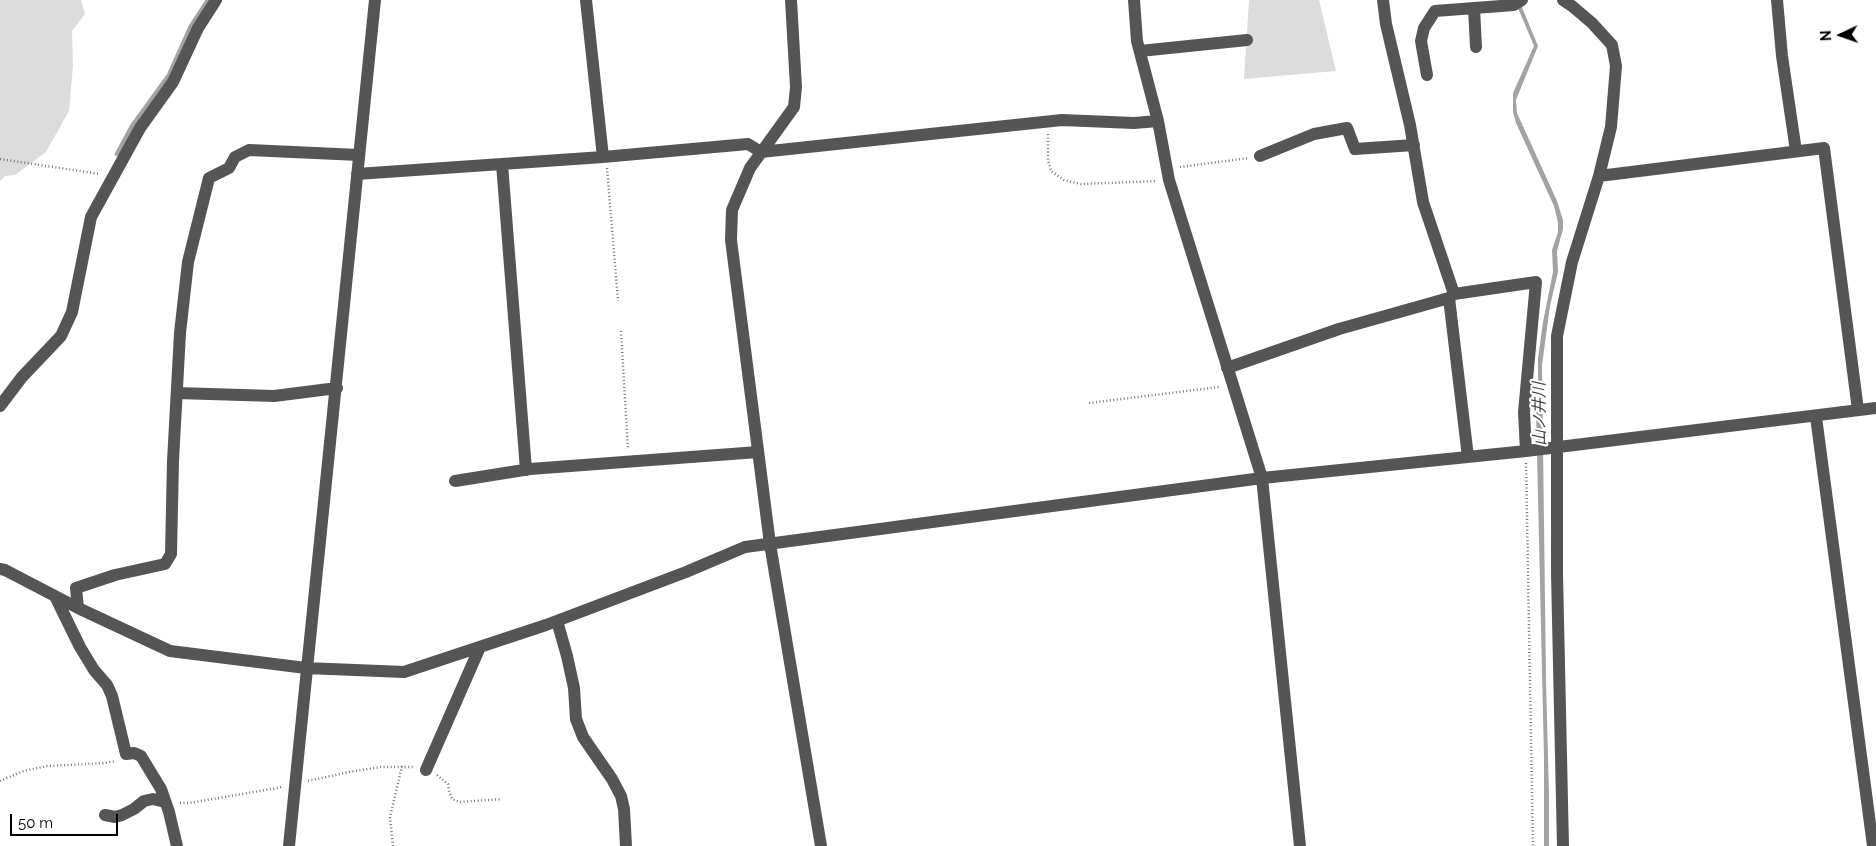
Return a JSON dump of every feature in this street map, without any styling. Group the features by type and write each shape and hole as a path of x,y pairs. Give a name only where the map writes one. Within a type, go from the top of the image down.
{"street":[{"path":"0,406 22,377 61,336 72,312 91,217 140,128 173,82 198,28 216,0"},
{"path":"289,846 375,0"},
{"path":"586,0 605,157"},
{"path":"790,0 796,87 794,107 750,168 732,210 732,240 770,544 821,846"},
{"path":"1134,0 1137,41 1158,121 1168,174 1262,478 1300,846"},
{"path":"1383,0 1386,24 1414,145 1423,202 1451,296 1468,457"},
{"path":"1427,75 1421,42 1424,28 1435,11 1444,5 1474,8 1514,5 1522,0"},
{"path":"1562,0 1592,23 1612,45 1616,66 1611,127 1599,176 1572,262 1558,336 1557,574 1563,846"},
{"path":"1778,0 1782,56 1796,151"},
{"path":"1474,8 1476,47"},
{"path":"1140,51 1247,40"},
{"path":"357,174 605,157 748,144 761,152 1062,120 1134,124 1158,121"},
{"path":"1260,156 1314,134 1347,128 1355,149 1414,145"},
{"path":"1599,176 1824,148 1858,410"},
{"path":"78,608 76,588 114,575 165,564 170,554 180,333 188,262 209,178 229,168 235,157 249,150 359,155"},
{"path":"502,164 526,470"},
{"path":"1227,368 1339,329 1451,296 1536,282 1524,412 1526,451"},
{"path":"177,392 274,396 337,388"},
{"path":"0,570 5,570 78,608 170,651 306,668 404,672 557,621 686,572 745,547 1262,478 1526,451 1703,428 1816,417 1876,408"},
{"path":"1816,417 1873,846"},
{"path":"455,481 526,470 758,452"},
{"path":"55,596 80,647 94,670 107,685 112,696 126,754 134,753 141,756 161,789 177,846"},
{"path":"557,621 574,688 576,719 583,737 612,779 621,796 624,809 626,846"},
{"path":"426,770 480,647"},
{"path":"106,815 115,817 122,815 144,801 153,799 165,802"}],"path":[{"path":"1048,121 1048,160 1051,171 1064,180 1081,184 1168,174 1260,156"},
{"path":"605,157 618,302"},
{"path":"0,159 114,176"},
{"path":"621,331 629,462"},
{"path":"1089,403 1233,386"},
{"path":"1526,451 1533,846"},
{"path":"0,781 24,771 48,766 105,763 116,761 125,757 126,754"},
{"path":"393,846 390,817 402,766"},
{"path":"165,802 189,803 266,791 349,772 402,766 423,768 441,778 448,784 448,792 452,799 460,802 502,799"}],"shaded area":[{"path":"0,0 81,0 85,14 72,31 73,65 69,111 46,152 15,175 5,176 0,181"},
{"path":"1249,0 1319,0 1336,71 1244,79"}],"water":[{"name":"山ノ井川","path":"1519,0 1538,46 1516,100 1517,113 1557,201 1563,220 1563,229 1557,251 1558,272 1550,306 1542,365 1549,846 1544,846 1544,758 1536,410 1538,399 1538,359 1553,272 1552,250 1558,232 1558,223 1554,206 1516,123 1513,112 1513,93 1534,46 1515,1"}],"waterway":[{"path":"117,154 132,126 169,75 191,26 208,0"}]}
